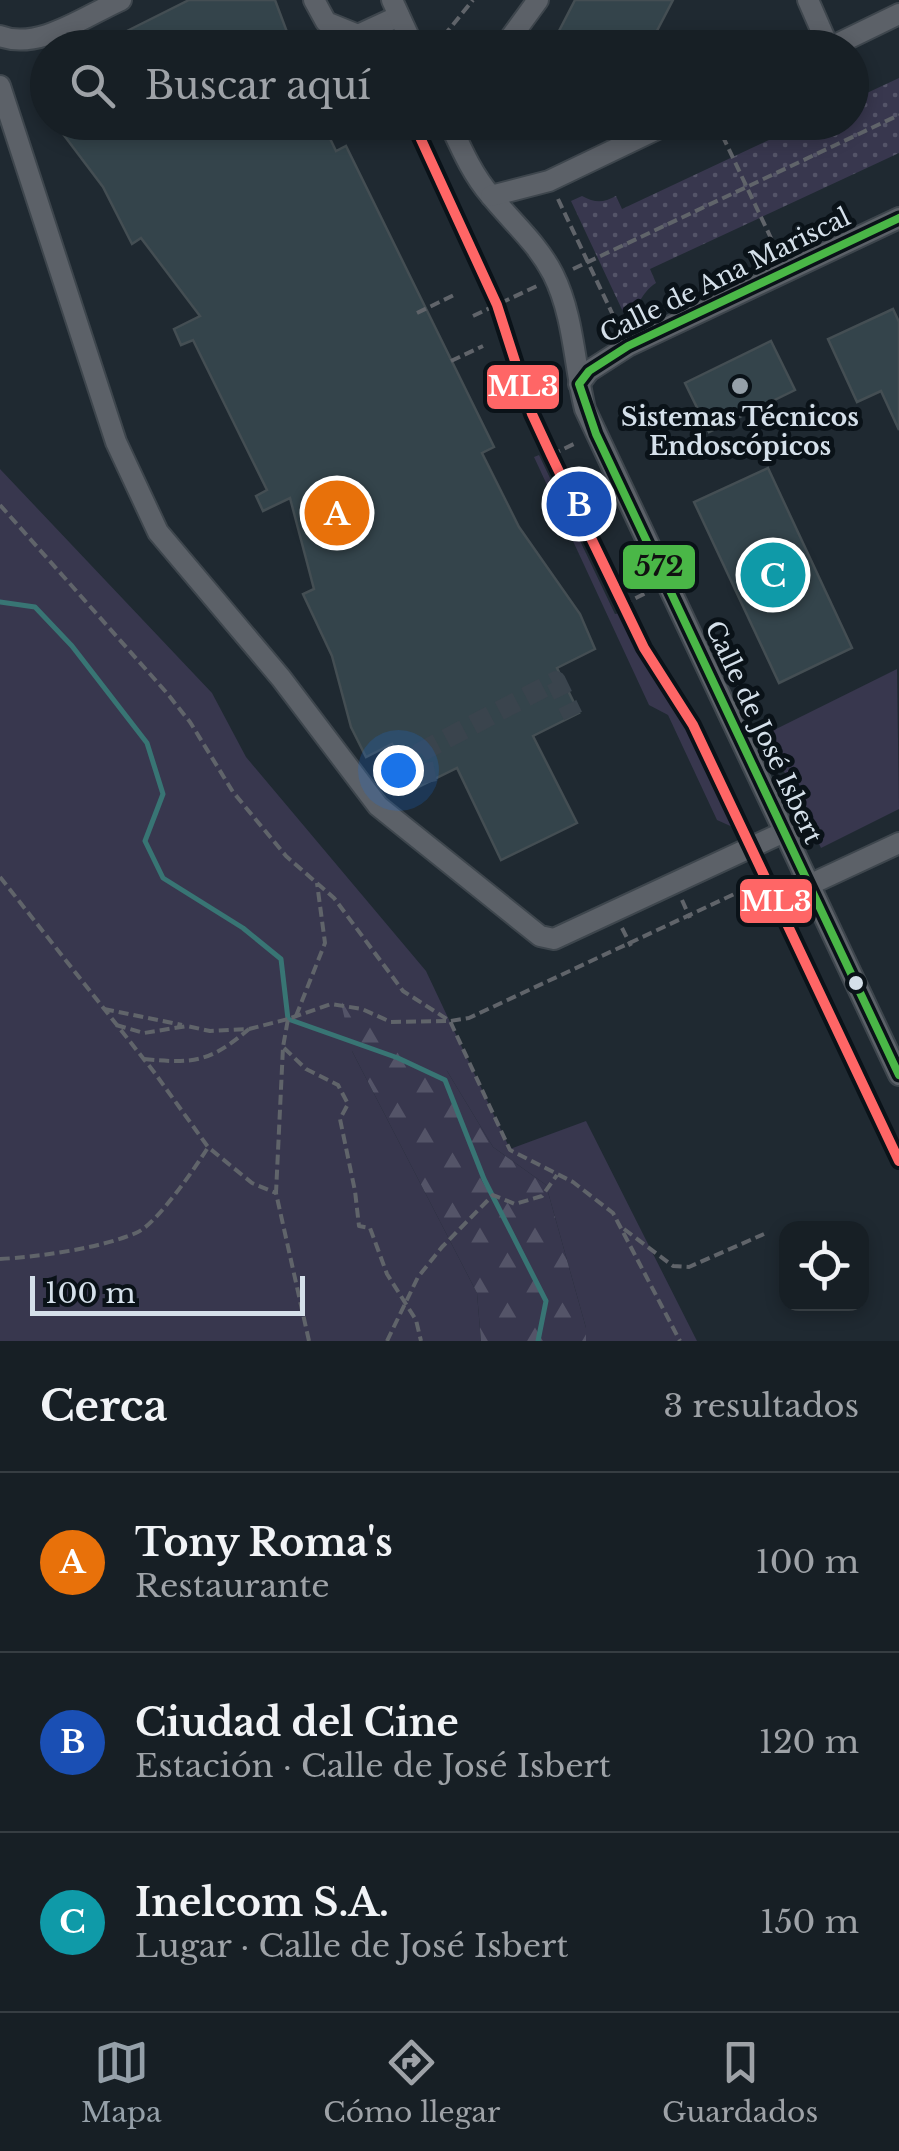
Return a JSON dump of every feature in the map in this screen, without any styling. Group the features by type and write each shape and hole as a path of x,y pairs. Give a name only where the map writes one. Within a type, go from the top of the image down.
{"street":[{"path":"55,30 121,0"},
{"path":"314,0 326,22 346,30"},
{"path":"516,30 538,0"},
{"path":"808,0 821,30"},
{"path":"365,30 396,8"},
{"path":"866,30 899,14"},
{"path":"0,36 20,42 30,40"},
{"path":"0,86 27,151 116,442 158,532 281,678 378,806 540,936 554,939 784,832"},
{"name":"Calle de José Isbert","path":"460,140 468,164 491,196 524,230 554,278 570,325 579,384 596,434 899,1075"},
{"path":"491,196 549,181 634,140"},
{"name":"Calle de Ana Mariscal","path":"579,384 589,372 628,346 899,218"},
{"path":"809,885 897,850"}],"path":[{"path":"449,30 473,0"},
{"path":"869,129 899,115"},
{"path":"724,140 786,271"},
{"path":"473,316 846,140"},
{"path":"549,181 628,346"},
{"path":"417,313 456,294"},
{"path":"451,361 483,346"},
{"path":"551,455 596,434"},
{"path":"0,505 166,692 190,722 232,792 286,856 334,898 403,990 450,1020 510,1150 573,1182 613,1213 680,1341"},
{"path":"622,605 666,583"},
{"path":"0,877 208,1147 252,1183 276,1193"},
{"path":"296,1016 325,943 317,883"},
{"path":"104,1009 210,1031 249,1029 332,1004 362,1008 391,1022 469,1018 743,890 754,914"},
{"path":"288,1020 283,1047 276,1193 310,1341"},
{"path":"116,1025 144,1034 187,1026"},
{"path":"143,1058 201,1060 224,1050 249,1029"},
{"path":"283,1047 306,1069 338,1085 348,1104 340,1119 359,1226 370,1228 386,1274 416,1320 421,1341"},
{"path":"0,1260 44,1256 141,1231 191,1175 208,1147"},
{"path":"387,1341 418,1277 493,1196 515,1204 542,1196 557,1174"},
{"path":"621,1227 673,1266 689,1267 764,1234"}],"green space":[{"path":"899,78 899,153 650,269 656,283 625,316 571,201 582,196 599,201 616,196 622,209 769,140 869,140 869,92"},
{"path":"539,455 615,614 620,613 639,651 680,713 737,829 717,820 668,715 649,705 534,457"},
{"path":"0,469 212,693 246,757 426,971 510,1149 586,1121 697,1341 586,1341 586,1328 546,1185 493,1147 447,1071 352,1051 477,1293 481,1341 0,1341"},
{"path":"897,669 899,809 821,848 766,734"},
{"path":"337,985 447,1071 493,1147 546,1185 586,1328 586,1341 481,1341 477,1293 352,1051"}],"building":[{"path":"189,0 275,0 286,30 129,30"},
{"path":"575,0 673,0 657,30 560,30"},
{"path":"68,140 331,140 336,151 346,146 494,447 482,453 519,527 580,614 595,649 557,668 579,713 533,736 577,823 501,860 457,768 414,789 392,744 366,757 351,727 332,656 303,594 314,589 290,498 263,511 256,496 267,490 193,340 181,345 174,329 200,316 141,238 132,244 103,187"},
{"path":"893,309 899,322 899,430 881,391 857,402 828,339"},
{"name":"Sistemas Técnicos Endoscópicos","path":"771,341 795,390 709,432 685,383"},
{"path":"768,468 852,648 779,683 694,502"}],"waterway":[{"path":"0,602 35,607 72,646 147,743 163,794 145,841 163,878 243,928 281,959 288,1019 398,1058 445,1080 484,1179 546,1301 538,1341"}],"tunnel":[{"path":"427,783 421,752 556,681 573,716"}],"transit line":[{"name":"ML3","path":"421,140 497,305 532,414 551,455 644,648 693,725 899,1161"},
{"name":"572","path":"899,218 628,346 589,371 579,384 596,434 899,1075"}],"place":[{"name":"Sistemas Técnicos Endoscópicos","path":"740,386"},
{"name":"Ciudad del Cine","path":"579,504"},
{"name":"Tony Roma's","path":"337,513"},
{"name":"Inelcom S.A.","path":"773,575"}]}
